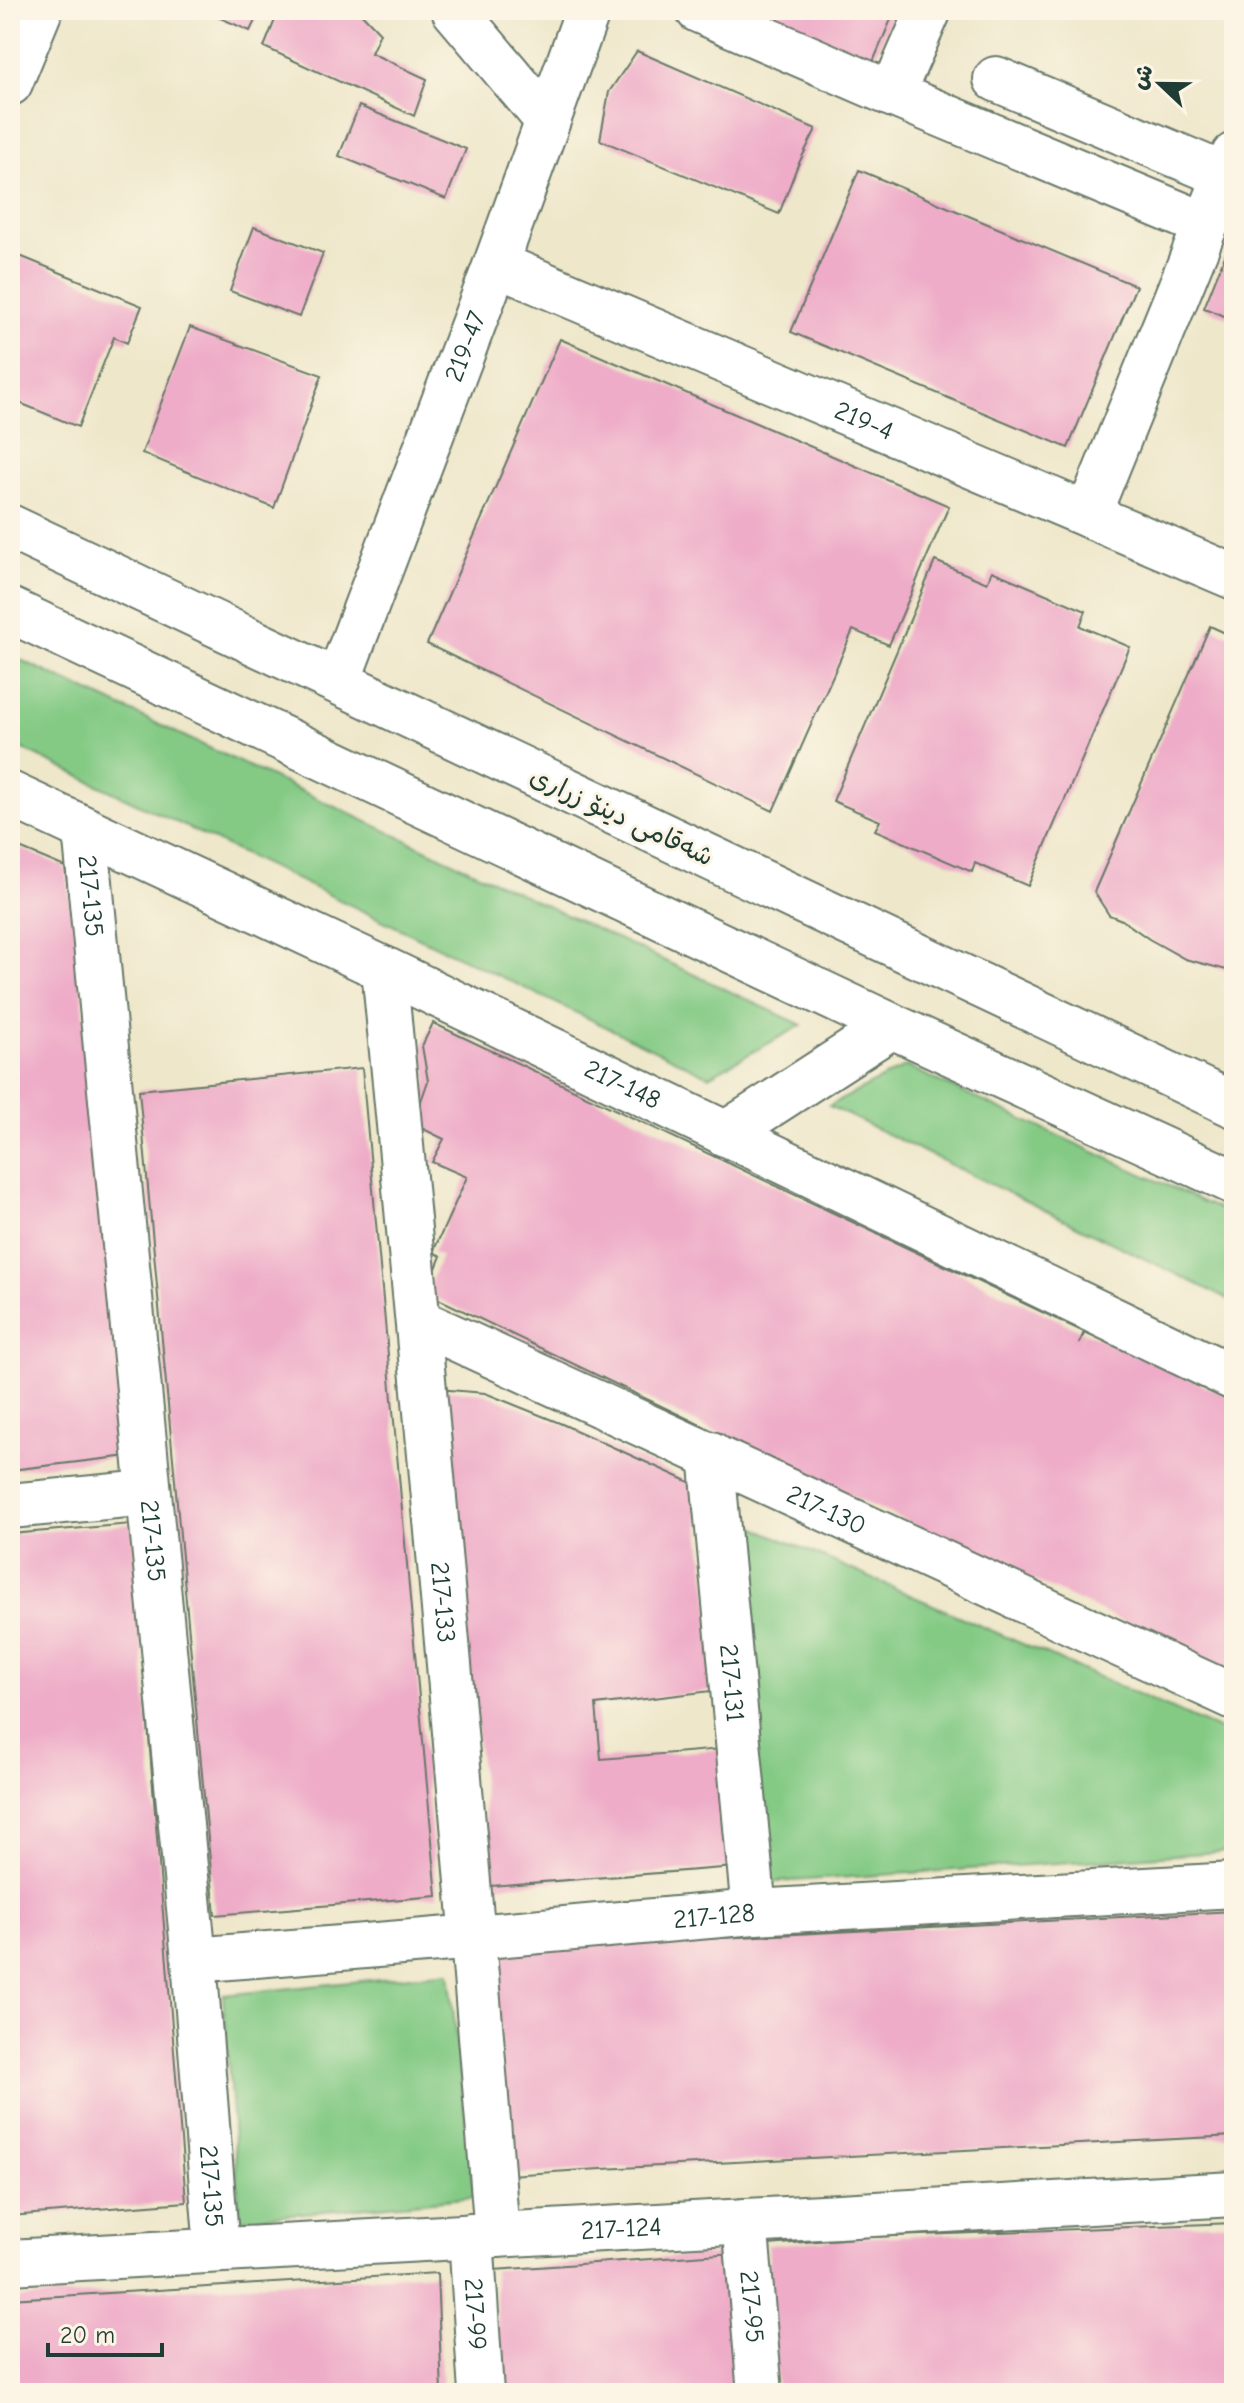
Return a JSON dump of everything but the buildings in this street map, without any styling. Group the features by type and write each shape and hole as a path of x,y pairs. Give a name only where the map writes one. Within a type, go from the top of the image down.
{"street":[{"path":"10,83 40,10"},
{"path":"454,10 547,120"},
{"name":"219-47","path":"338,681 496,264 588,10"},
{"path":"698,10 1206,225"},
{"path":"892,94 929,10"},
{"path":"996,79 1230,165 1088,515"},
{"name":"219-4","path":"496,264 1234,577"},
{"name":"شەقامی دینۆ زراری","path":"10,527 1234,1105"},
{"path":"10,610 892,1026 1234,1182"},
{"name":"217-148","path":"10,794 384,969 1234,1378"},
{"name":"217-135","path":"85,830 194,1960 217,2250"},
{"name":"217-133","path":"384,969 474,1937 484,2236"},
{"path":"725,1134 892,1026"},
{"name":"217-130","path":"418,1321 1234,1697"},
{"name":"217-131","path":"711,1454 754,1912"},
{"path":"10,1506 147,1493"},
{"name":"217-128","path":"194,1960 754,1912 1234,1885"},
{"name":"217-124","path":"10,2262 1234,2194"},
{"name":"217-95","path":"745,2221 760,2393"},
{"name":"217-99","path":"481,2393 484,2236"}],"green space":[{"path":"10,655 802,1025 709,1076 10,743"},
{"path":"906,1066 1234,1216 1234,1302 829,1106"},
{"path":"740,1521 1234,1736 1234,1851 763,1883"},
{"path":"449,1972 474,2197 240,2219 223,1995"}]}
